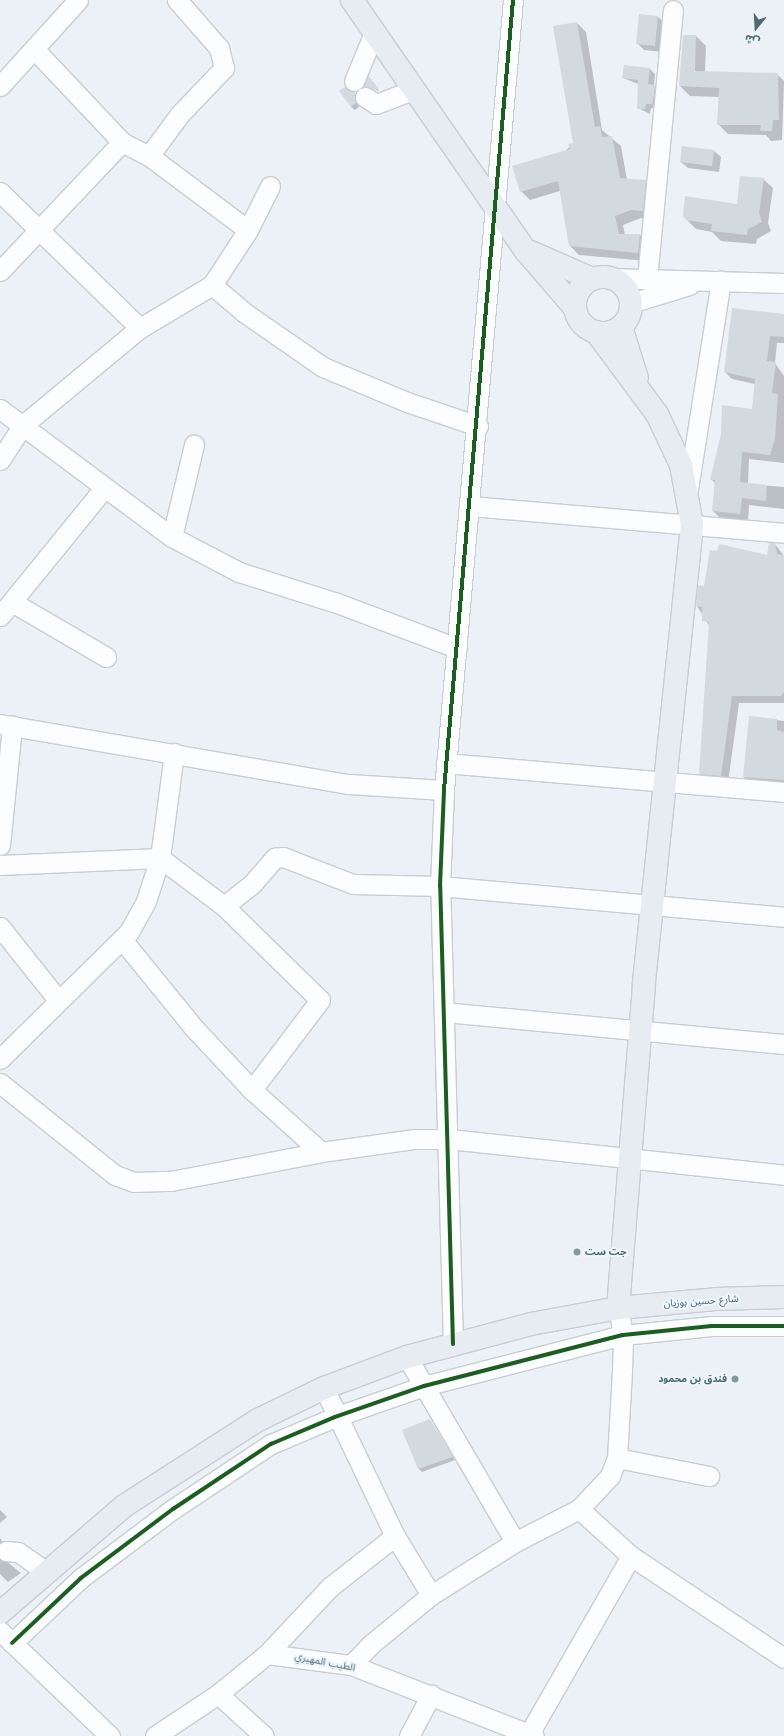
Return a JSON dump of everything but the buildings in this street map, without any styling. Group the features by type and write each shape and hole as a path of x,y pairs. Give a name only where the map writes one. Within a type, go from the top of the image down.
{"main road":[{"path":"352,0 412,90 525,250 574,307 581,323 596,332 641,390 669,438 688,489 692,525 641,1030 629,1158 618,1308"},
{"path":"525,250 624,287 631,303 621,327 641,390"},
{"path":"574,307 579,290 601,278"},
{"path":"596,332 613,331 621,327"},
{"name":"شارع حسين بوزيان","path":"0,1613 124,1506 191,1461 258,1420 324,1388 407,1357 531,1324 618,1308 716,1298 784,1297"}],"street":[{"path":"0,86 78,0"},
{"path":"149,156 180,114 224,68 219,48 177,0"},
{"path":"453,1344 449,1139 440,886 444,790 478,426 513,0"},
{"path":"647,279 673,10"},
{"path":"354,81 374,33"},
{"path":"34,49 122,142 149,156 248,230"},
{"path":"365,97 376,104 412,90"},
{"path":"0,270 40,231 122,142"},
{"path":"0,460 23,425 140,328 212,285 248,230 270,186"},
{"path":"0,192 140,328"},
{"path":"601,278 714,280 784,284"},
{"path":"631,303 714,280"},
{"path":"688,489 714,280"},
{"path":"212,285 245,313 323,367 393,397 478,426"},
{"path":"0,409 104,488 172,537 239,572 337,603 457,648"},
{"path":"172,537 194,445"},
{"path":"104,488 6,609 106,657"},
{"path":"471,506 784,533"},
{"path":"0,845 6,725 349,784 444,790"},
{"path":"0,1059 58,1000 124,942 146,901 160,858 174,753"},
{"path":"446,762 784,792"},
{"path":"224,906 252,884 275,858 283,857 353,884 440,886 784,917"},
{"path":"0,865 160,858 224,906 320,1000 252,1090"},
{"path":"0,927 58,1000"},
{"path":"124,942 193,1027 252,1090 321,1152"},
{"path":"444,1012 784,1044"},
{"path":"0,1083 115,1176 134,1182 171,1181 321,1152 415,1139 449,1139 784,1175"},
{"path":"352,1665 370,1645 431,1595 515,1542 579,1509 610,1476 617,1458 623,1335 618,1308"},
{"path":"110,1736 6,1637 81,1578 173,1509 271,1444 335,1417 424,1386 623,1335 712,1326 784,1326"},
{"path":"407,1357 515,1542"},
{"path":"324,1388 335,1417 395,1536 431,1595"},
{"path":"617,1458 709,1476"},
{"path":"579,1509 631,1556 784,1658"},
{"path":"155,1736 218,1694 267,1654 330,1587 395,1536"},
{"path":"6,1551 18,1552 47,1572"},
{"path":"532,1735 631,1556"},
{"name":"الطيب المهيري","path":"267,1654 352,1665 532,1735"},
{"path":"218,1694 264,1736"},
{"path":"409,1736 431,1695"}],"cycle path":[{"path":"453,1344 440,886 444,790 513,0"},
{"path":"12,1643 81,1578 173,1509 271,1444 335,1417 424,1386 623,1335 712,1326 784,1326"}],"place":[{"name":"جت ست","path":"577,1252"},
{"name":"فندق بن محمود","path":"735,1379"}]}
